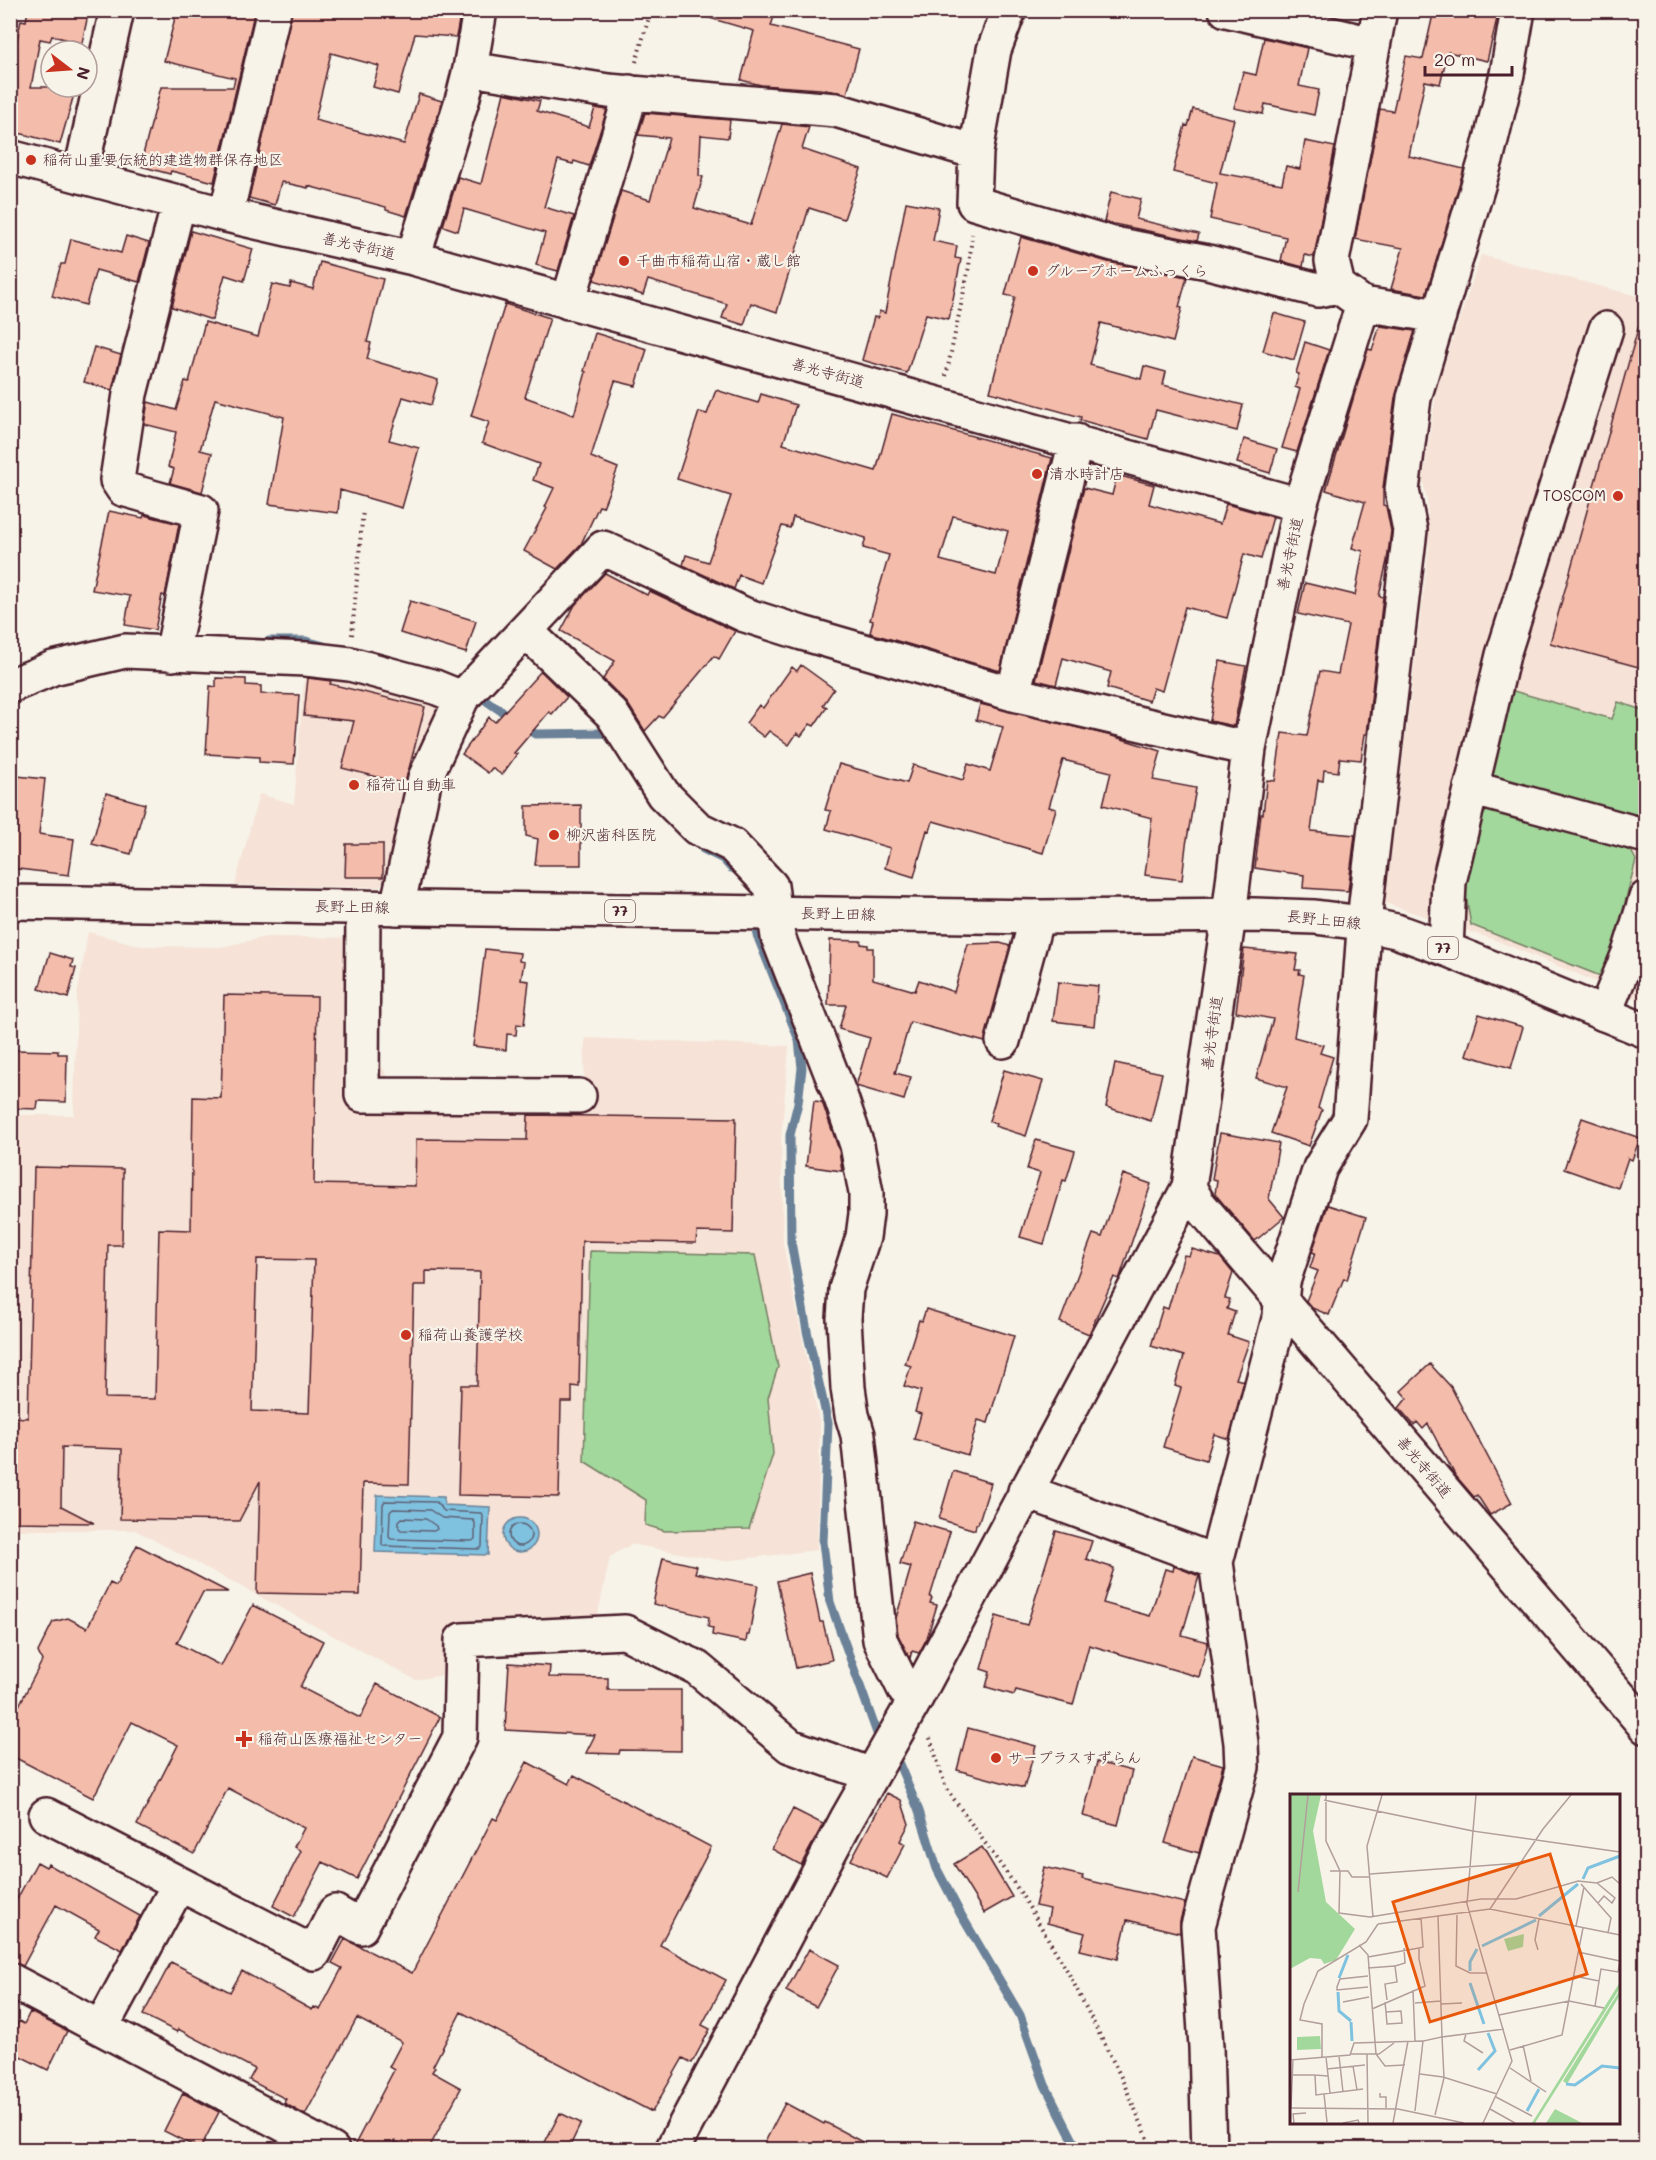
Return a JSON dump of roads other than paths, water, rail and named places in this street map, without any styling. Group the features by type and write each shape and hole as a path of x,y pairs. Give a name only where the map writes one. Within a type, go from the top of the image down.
{"street":[{"path":"80,176 117,10"},
{"path":"226,215 274,10"},
{"path":"413,258 470,69 480,10"},
{"path":"1009,10 994,50 976,153 974,203 1113,244 1208,262 1318,290 1351,295 1439,316"},
{"path":"1226,10 1373,44"},
{"path":"1300,505 1351,295 1332,261 1380,10"},
{"path":"1209,2150 1206,2047 1198,1926 1242,1767 1241,1743 1216,1562 1280,1315 1284,1282 1320,1168 1350,1119 1376,815 1410,530 1402,490 1414,398 1487,156 1507,74 1518,10"},
{"path":"470,69 608,91 836,110 976,153"},
{"path":"568,302 626,110 629,92"},
{"name":"善光寺街道","path":"10,157 226,215 413,258 1300,505 1249,749 1229,915 1189,1187 1198,1203 1646,1727"},
{"path":"174,645 201,511 123,489 117,480 130,394 178,202"},
{"path":"1446,949 1449,882 1503,655 1606,329"},
{"path":"1013,694 1076,441"},
{"path":"397,908 425,778 470,689 603,548 745,615 1013,694 1249,749"},
{"path":"526,631 612,714 663,794 697,828 732,845 771,886 778,937 854,1135 866,1193 863,1237 846,1289 844,1319 848,1388 858,1435 880,1640 905,1690 916,1698"},
{"path":"10,686 53,668 125,651 174,645 350,664 435,687 470,689"},
{"path":"1471,788 1646,837"},
{"path":"1604,1014 1629,953 1646,898"},
{"name":"長野上田線","path":"10,902 775,914 1315,917 1396,932 1446,949 1646,1031"},
{"path":"363,907 362,1095 579,1096"},
{"path":"1003,1041 1037,917"},
{"path":"672,2150 1189,1187"},
{"path":"1025,1491 1216,1562"},
{"path":"46,1815 314,1953 335,1912 361,1927 460,1737 462,1640 625,1632 697,1668 790,1746 883,1756"},
{"path":"101,2028 179,1884"},
{"path":"14,1990 101,2028 312,2145"}],"water":[{"path":"377,1495 444,1497 444,1505 490,1507 488,1555 375,1552"},
{"path":"520,1518 532,1523 537,1535 532,1547 520,1552 508,1547 503,1535 508,1523"}],"waterway":[{"path":"269,641 306,641 324,646"},
{"path":"475,693 535,734 606,733 612,741"},
{"path":"703,849 723,859 731,868"},
{"path":"757,935 799,1040 802,1068 798,1103 790,1135 791,1242 807,1331 828,1423 823,1542 830,1602 878,1736 883,1743"},
{"path":"891,1754 899,1764 919,1811 937,1869 1020,2015 1045,2085 1078,2150"}],"place":[{"name":"稲荷山重要伝統的建造物群保存地区","path":"31,160"},
{"name":"千曲市稲荷山宿・蔵し館","path":"624,261"},
{"name":"グループホームふっくら","path":"1033,271"},
{"name":"清水時計店","path":"1037,474"},
{"name":"TOSCOM","path":"1618,496"},
{"name":"稲荷山自動車","path":"354,785"},
{"name":"柳沢歯科医院","path":"554,835"},
{"name":"稲荷山養護学校","path":"406,1335"},
{"name":"稲荷山医療福祉センター","path":"244,1739"},
{"name":"サープラスすずらん","path":"996,1758"}]}
